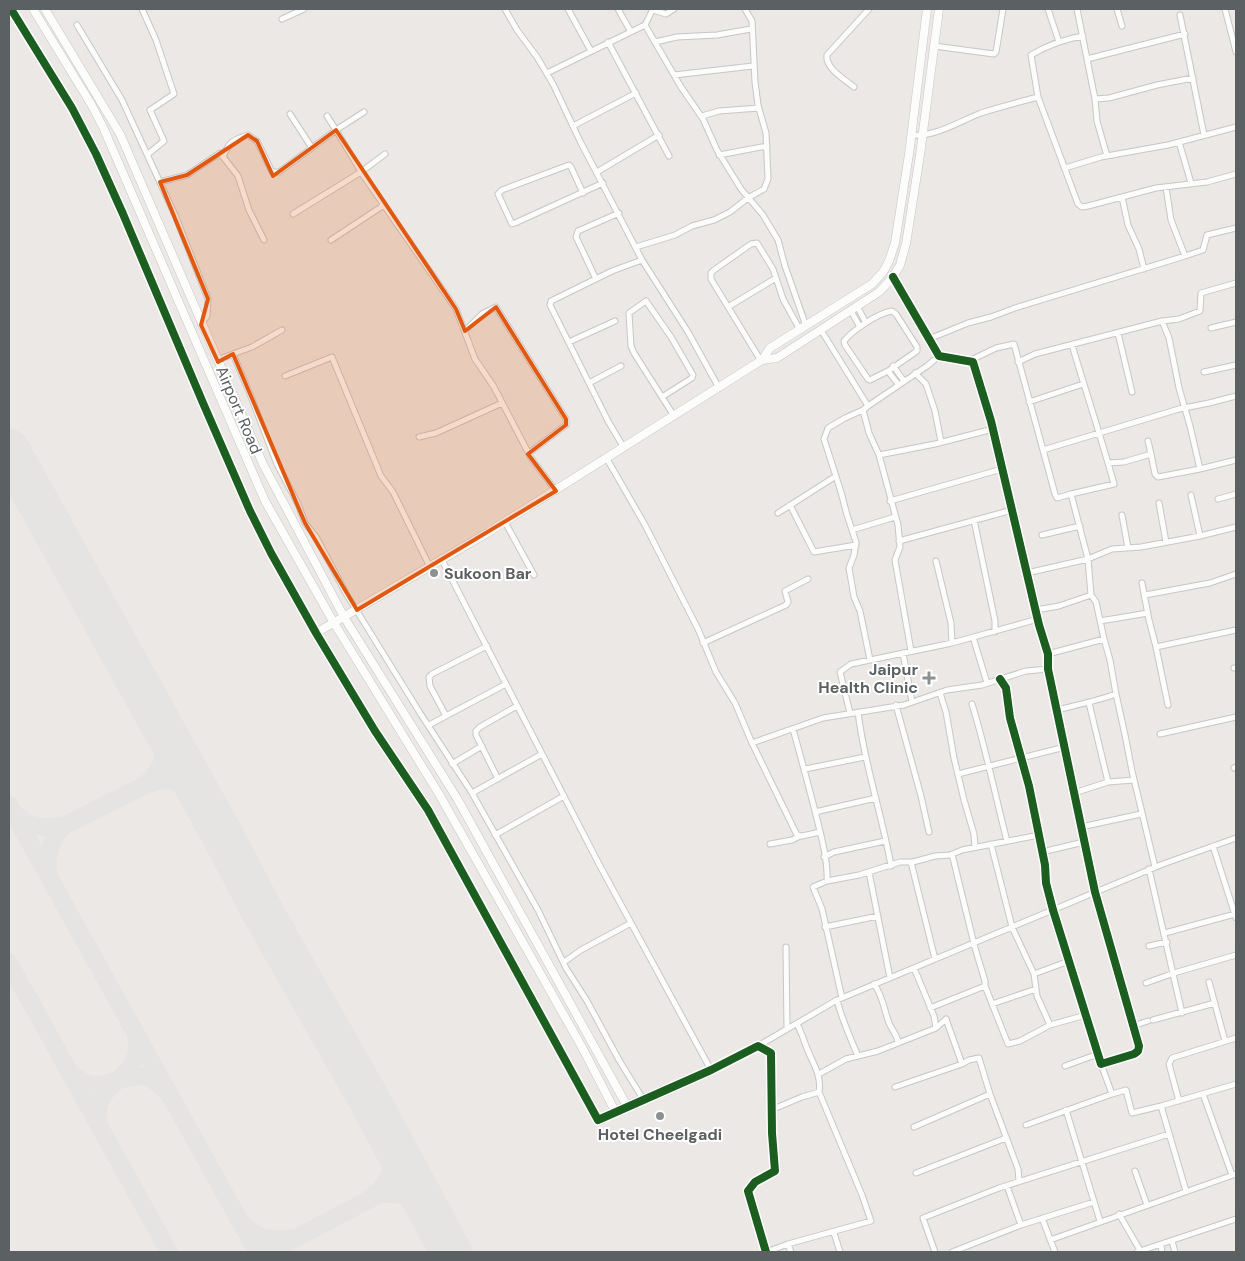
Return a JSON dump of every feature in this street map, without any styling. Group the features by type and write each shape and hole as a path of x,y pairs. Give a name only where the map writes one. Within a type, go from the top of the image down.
{"street":[{"path":"11,9 72,108 96,154 250,510 275,560 375,731 428,810 598,1120 711,1070 758,1046 839,999 1152,868 1236,838"},
{"name":"Airport Road","path":"32,9 91,104 103,127 265,501 334,623 439,794 583,1049 615,1111"},
{"name":"Airport Road","path":"45,9 120,134 177,264 201,325 263,464 344,617 458,800 628,1106"},
{"path":"142,9 156,40 174,94 150,110 164,141 148,154"},
{"path":"282,19 304,9"},
{"path":"505,9 547,73 642,260 688,332 719,388"},
{"path":"568,9 591,50"},
{"path":"618,9 631,32"},
{"path":"547,73 646,25 653,9 666,14 674,9"},
{"path":"636,247 675,235 692,226 714,220 730,212 748,198 764,189 768,179 766,133 759,108 753,66 752,20 745,9"},
{"path":"854,87 828,65 826,59 827,55 869,9"},
{"path":"761,361 770,348 872,284 883,272 889,261 895,243 928,9"},
{"path":"316,633 505,522 761,361 777,358 879,292 893,277 900,265 906,244 923,136 939,9"},
{"path":"934,46 994,54 996,52 1003,9"},
{"path":"1048,9 1059,42"},
{"path":"1077,9 1095,99 1097,121 1107,156"},
{"path":"1117,9 1122,26"},
{"path":"1225,9 1236,52"},
{"path":"1180,15 1204,135"},
{"path":"77,25 122,100 160,182 208,299 207,316 201,325"},
{"path":"646,25 674,76 702,116 719,155 741,189 763,215 778,240 803,328"},
{"path":"655,42 677,37 707,36 751,29"},
{"path":"1087,59 1185,34"},
{"path":"1083,36 1059,42 1031,55 1038,96 1078,204 1082,207 1166,186 1207,182 1236,174"},
{"path":"608,42 669,156"},
{"path":"674,76 753,66"},
{"path":"1095,99 1109,98 1157,85 1193,78"},
{"path":"573,126 636,93"},
{"path":"911,135 923,136 944,130 983,113 1038,96"},
{"path":"702,116 719,111 759,108"},
{"path":"223,157 228,145 237,138 248,135 257,141 272,172 279,172 364,112"},
{"path":"290,114 312,148"},
{"path":"326,116 384,205 456,309 475,359 494,387 529,453 556,490"},
{"path":"1065,168 1107,156 1179,142 1236,127"},
{"path":"597,172 659,135"},
{"path":"1179,142 1191,183"},
{"path":"719,155 766,146"},
{"path":"160,182 187,175 220,152 238,176 249,210 264,240"},
{"path":"293,214 362,172 385,154"},
{"path":"583,193 569,166 502,190 498,194 512,224 583,193 603,183"},
{"path":"1166,186 1171,220 1185,256"},
{"path":"1122,197 1128,225 1139,249 1144,269"},
{"path":"331,240 384,205"},
{"path":"596,279 576,237 576,233 619,213"},
{"path":"929,339 968,323 991,318 1015,308 1203,250 1207,235 1236,228"},
{"path":"761,361 711,279 711,273 714,270 751,244 757,243 765,254 783,299 803,328"},
{"path":"624,448 589,383 550,303 612,271 642,260"},
{"path":"893,277 939,356 973,362 993,429 1048,654 1048,669 1095,892 1138,1046 1138,1051 1134,1054 1101,1064"},
{"path":"728,307 776,278"},
{"path":"1018,362 1035,354 1162,321 1179,319 1200,311 1202,293 1236,283"},
{"path":"662,397 692,378 693,375 646,300 629,313 631,346 662,397 674,416"},
{"path":"465,330 482,314 496,307 566,419 566,425 529,453"},
{"path":"854,308 866,323"},
{"path":"854,308 860,327"},
{"path":"892,311 896,314 917,347 917,351 874,379 868,379 844,341 860,327 892,311"},
{"path":"569,342 616,321"},
{"path":"1162,321 1169,338 1179,388 1186,408 1200,469"},
{"path":"1211,328 1236,322"},
{"path":"218,362 222,358 252,347 282,330"},
{"path":"821,330 868,406"},
{"path":"1118,333 1132,392"},
{"path":"968,361 996,348 1014,344 1056,497 1114,484 1095,415 1083,384 1072,345"},
{"path":"233,354 276,464 298,504 305,524 316,537 346,594 472,793 538,910 564,962 643,1099"},
{"path":"870,660 860,611 854,597 849,568 856,545 824,439 828,428 862,410 898,384 928,366 939,356"},
{"path":"285,376 332,357 340,381 381,476 393,492 430,567"},
{"path":"1204,372 1236,365"},
{"path":"589,383 621,366"},
{"path":"891,368 904,381"},
{"path":"891,368 898,384"},
{"path":"915,373 926,384 935,411 941,442"},
{"path":"1029,402 1083,384"},
{"path":"1043,450 1186,408 1236,396"},
{"path":"420,438 436,433 502,403"},
{"path":"862,410 879,456 895,517 900,547 895,560 911,651"},
{"path":"879,456 993,429"},
{"path":"1148,441 1154,474 1158,477 1236,460"},
{"path":"1108,463 1124,462 1151,454"},
{"path":"607,459 645,525 716,672 735,703 752,743 797,835 800,836"},
{"path":"890,501 1002,469"},
{"path":"778,513 836,476"},
{"path":"1072,494 1088,559 1091,596 1096,602 1110,660 1182,1013"},
{"path":"1218,498 1236,494"},
{"path":"1191,495 1200,536"},
{"path":"1159,503 1166,542"},
{"path":"790,505 814,552 856,545"},
{"path":"899,542 1012,510"},
{"path":"1122,515 1128,548"},
{"path":"852,530 895,517"},
{"path":"974,520 995,621 995,632"},
{"path":"505,522 534,575"},
{"path":"1042,535 1080,526"},
{"path":"1027,573 1088,559 1112,549 1142,547 1236,527"},
{"path":"442,560 564,796 711,1070"},
{"path":"936,561 950,623 952,642"},
{"path":"1145,595 1210,583 1236,574"},
{"path":"703,643 786,605 788,602 785,591 808,578"},
{"path":"1142,583 1168,705"},
{"path":"1036,610 1059,606 1091,596"},
{"path":"1100,621 1148,613"},
{"path":"850,713 840,672 852,664 995,632 1038,619"},
{"path":"1156,647 1236,630"},
{"path":"973,637 987,684"},
{"path":"1048,654 1104,639"},
{"path":"446,716 430,686 429,678 432,674 487,646"},
{"path":"903,653 912,702"},
{"path":"752,743 823,718 896,706 940,693 987,684 1026,670 1048,669"},
{"path":"1000,679 1006,688 1010,718 1029,786 1046,883 1053,910 1112,1094"},
{"path":"429,726 506,684"},
{"path":"940,693 946,712 954,758 974,834 975,847"},
{"path":"1057,710 1089,703 1116,694"},
{"path":"1089,703 1108,782"},
{"path":"972,704 1007,841"},
{"path":"498,779 476,735 476,731 517,706"},
{"path":"896,706 929,832"},
{"path":"858,712 865,757 891,866"},
{"path":"1160,734 1236,717"},
{"path":"793,729 820,832 828,871 827,881"},
{"path":"452,764 482,746"},
{"path":"958,774 1065,747"},
{"path":"472,793 542,754"},
{"path":"805,769 865,757"},
{"path":"1074,793 1108,782 1134,780"},
{"path":"495,835 564,796"},
{"path":"815,812 876,798"},
{"path":"1081,827 1141,814"},
{"path":"770,844 820,832"},
{"path":"858,1056 851,1036 846,1030 822,909 813,887 827,881 869,872 900,862 911,862 1039,835"},
{"path":"824,857 834,852 885,841"},
{"path":"1042,852 1084,842"},
{"path":"991,844 1012,927 1034,974 1037,996 1050,1025"},
{"path":"1165,933 1236,916 1213,846"},
{"path":"952,854 985,986 1008,1044 1020,1041 1050,1025 1086,1016"},
{"path":"911,862 935,959"},
{"path":"869,872 890,978"},
{"path":"825,927 878,916"},
{"path":"564,962 581,950 631,923"},
{"path":"1149,946 1167,942"},
{"path":"786,947 787,1029"},
{"path":"1146,983 1236,955"},
{"path":"1034,974 1069,961"},
{"path":"914,968 934,1016 936,1028"},
{"path":"1209,982 1225,1041"},
{"path":"874,984 880,992 887,1018 897,1036 898,1042"},
{"path":"930,1008 985,986"},
{"path":"992,1004 1036,989"},
{"path":"1133,1026 1215,1003"},
{"path":"819,1074 846,1060 878,1051 936,1028 946,1019 962,1064"},
{"path":"758,1046 771,1053 771,1110 775,1171 755,1182 748,1191 751,1207 766,1252 871,1221 819,1092 819,1074 797,1024"},
{"path":"1179,1101 1170,1061 1172,1058 1236,1038"},
{"path":"1065,1066 1098,1054"},
{"path":"895,1087 979,1058 990,1094 1018,1169 1019,1181"},
{"path":"1026,1125 1126,1090 1132,1113 1236,1084"},
{"path":"771,1110 802,1096 819,1092"},
{"path":"914,1127 990,1094"},
{"path":"1050,1240 1119,1214 1234,1175 1202,1094"},
{"path":"1161,1106 1186,1191"},
{"path":"1066,1110 1100,1221"},
{"path":"935,1252 923,1218 1019,1181 1169,1134"},
{"path":"916,1173 1006,1138"},
{"path":"1135,1171 1147,1205"},
{"path":"1007,1186 1021,1225"},
{"path":"952,1252 1021,1225 1094,1202"},
{"path":"1119,1214 1141,1252"},
{"path":"1042,1218 1055,1252"},
{"path":"1138,1252 1236,1219"},
{"path":"834,1232 840,1252"},
{"path":"1172,1241 1175,1252"},
{"path":"788,1244 791,1252"},
{"path":"1161,1245 1162,1252"}],"highlighted area":[{"path":"336,130 456,309 465,331 496,307 566,419 566,425 528,454 556,491 357,610 305,523 233,354 218,362 201,325 208,299 160,182 187,175 248,135 257,141 273,176"}],"taxiway":[{"path":"146,784 156,774 165,754 163,735 148,703"},
{"path":"49,876 47,862 50,848 52,842 65,825 148,784 160,781 180,783 190,789 210,813"},
{"path":"9,805 257,1252"},
{"path":"15,814 32,825 44,827 65,825"},
{"path":"9,963 169,1252"},
{"path":"99,1125 98,1110 102,1098 133,1063 137,1051 136,1036"},
{"path":"70,1072 82,1082 94,1085 140,1076 152,1079 164,1089"},
{"path":"371,1197 385,1183 390,1175 392,1166 391,1148 385,1129"},
{"path":"269,1252 378,1195 393,1194 407,1197 419,1204 430,1215"},
{"path":"243,1224 253,1233 265,1238 292,1238"}],"runway":[{"path":"9,450 224,838 261,909 371,1103 451,1252"}],"cycle path":[{"path":"11,9 72,108 96,154 250,511 271,553 316,633 375,731 428,810 598,1120 711,1070 758,1046 771,1053 772,1133 775,1171 755,1182 748,1191 766,1252"},
{"path":"893,277 939,356 973,362 991,421 1039,625 1048,654 1048,669 1095,892 1139,1046 1138,1051 1134,1054 1101,1064 1053,910 1046,883 1045,865 1029,786 1010,718 1006,688 1000,679"}],"place":[{"name":"Sukoon Bar","path":"434,573"},
{"name":"Jaipur Health Clinic","path":"929,678"},
{"name":"Hotel Cheelgadi","path":"660,1116"}]}
